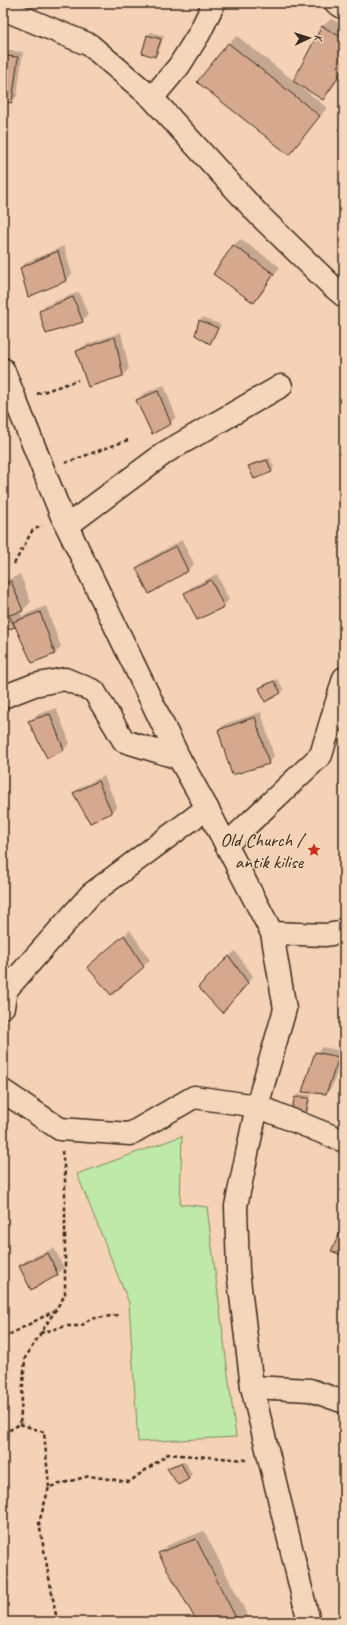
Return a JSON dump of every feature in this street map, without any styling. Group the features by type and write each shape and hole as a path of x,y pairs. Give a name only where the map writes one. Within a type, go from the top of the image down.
{"street":[{"path":"152,98 179,66 199,34 214,3"},
{"path":"336,3 344,8"},
{"path":"3,10 90,45 152,98 259,215 344,296"},
{"path":"3,369 64,520 180,758 272,933 285,1009 257,1106 236,1206 238,1271 252,1387 309,1622"},
{"path":"64,520 166,452 281,386"},
{"path":"226,845 321,755 344,678"},
{"path":"3,697 34,685 65,679 94,691 124,741 180,758"},
{"path":"3,1007 6,990 90,894 207,808"},
{"path":"272,933 326,935 344,932"},
{"path":"3,1091 60,1129 130,1134 194,1097 257,1106 344,1141"},
{"path":"252,1387 310,1390 344,1402"}],"path":[{"path":"16,402 78,380"},
{"path":"44,471 128,440"},
{"path":"14,564 32,531 64,520"},
{"path":"20,1424 25,1358 65,1295 65,1174 60,1129"},
{"path":"3,1338 55,1310"},
{"path":"40,1333 66,1326 81,1326 90,1319 118,1315"},
{"path":"3,1434 20,1424 44,1432 49,1486 39,1523 56,1616 55,1622"},
{"path":"49,1486 89,1476 129,1482 168,1454 270,1462"}],"green space":[{"path":"182,1136 180,1204 207,1207 236,1437 138,1442 129,1303 77,1174"}],"building":[{"path":"322,26 344,39 344,68 323,100 293,81"},
{"path":"147,35 161,39 155,57 142,53"},
{"path":"228,43 320,116 289,155 197,82"},
{"path":"3,56 18,57 12,103 3,101"},
{"path":"233,245 274,274 254,303 213,274"},
{"path":"58,251 66,281 28,297 20,268"},
{"path":"73,297 83,322 46,334 39,311"},
{"path":"199,320 218,328 210,344 195,335"},
{"path":"115,337 123,376 88,387 76,351"},
{"path":"158,391 171,424 152,434 136,400"},
{"path":"267,460 272,472 254,479 248,466"},
{"path":"176,546 188,571 149,594 136,568"},
{"path":"211,580 224,607 197,620 184,593"},
{"path":"11,581 23,611 9,615 15,627 3,631 3,585"},
{"path":"40,612 55,654 32,663 13,622"},
{"path":"274,681 281,693 265,702 259,688"},
{"path":"50,714 64,750 47,758 28,721"},
{"path":"255,717 269,764 232,775 218,730"},
{"path":"98,781 112,813 90,823 73,793"},
{"path":"124,935 144,967 111,995 87,967"},
{"path":"229,956 248,983 222,1013 198,987"},
{"path":"315,1052 339,1057 326,1094 302,1092"},
{"path":"295,1097 309,1098 305,1116 291,1111"},
{"path":"344,1225 344,1256 331,1251"},
{"path":"48,1253 58,1275 31,1290 19,1266"},
{"path":"181,1463 189,1479 178,1485 167,1468"},
{"path":"196,1539 238,1622 197,1622 158,1553"}],"place":[{"name":"Old Church / antik kilise","path":"314,850"}]}
